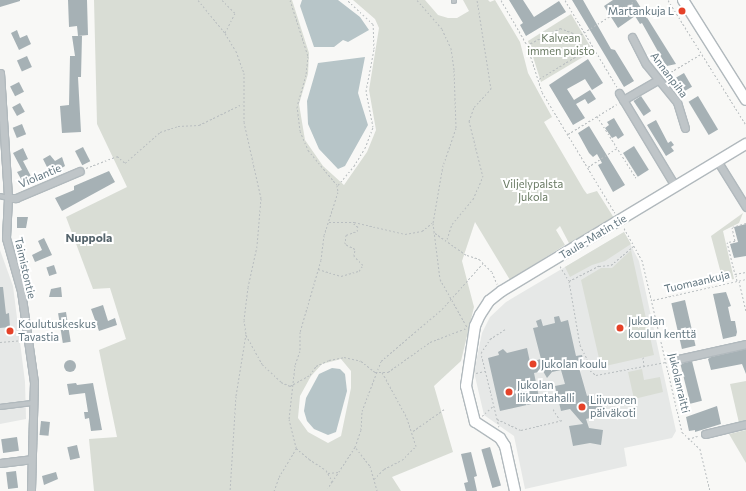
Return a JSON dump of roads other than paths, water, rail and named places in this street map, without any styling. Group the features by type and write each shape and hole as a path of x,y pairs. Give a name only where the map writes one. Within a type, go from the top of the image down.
{"street":[{"path":"683,0 746,100"},
{"name":"Annanpiha","path":"632,37 637,50 657,80 677,102 685,128"},
{"name":"Taimistontie","path":"0,73 6,238 21,291 25,340 35,403 30,491"},
{"path":"623,100 657,80"},
{"path":"618,93 675,186"},
{"name":"Taula-Matin tie","path":"515,491 505,446 500,438 475,422 466,379 470,354 471,327 486,306 497,295 746,144"},
{"path":"718,162 746,207"},
{"name":"Violantie","path":"4,197 16,198 80,171"},
{"path":"674,360 746,344"},
{"path":"705,434 746,424"},
{"path":"0,463 31,459"}],"lane":[{"path":"0,407 35,403"}],"place":[{"name":"Martankuja L","path":"682,11"},
{"name":"Jukolan koulun kenttä","path":"620,328"},
{"name":"Koulutuskeskus Tavastia","path":"10,331"},
{"name":"Jukolan koulu","path":"533,364"},
{"name":"Jukolan liikuntahalli","path":"509,392"},
{"name":"Liivuoren päiväkoti","path":"582,407"}],"district":[{"name":"Nuppola","path":"89,238"}],"park label":[{"name":"Kalvean immen puisto","path":"561,45"},
{"name":"Viljelypalsta Jukola","path":"533,191"}]}
